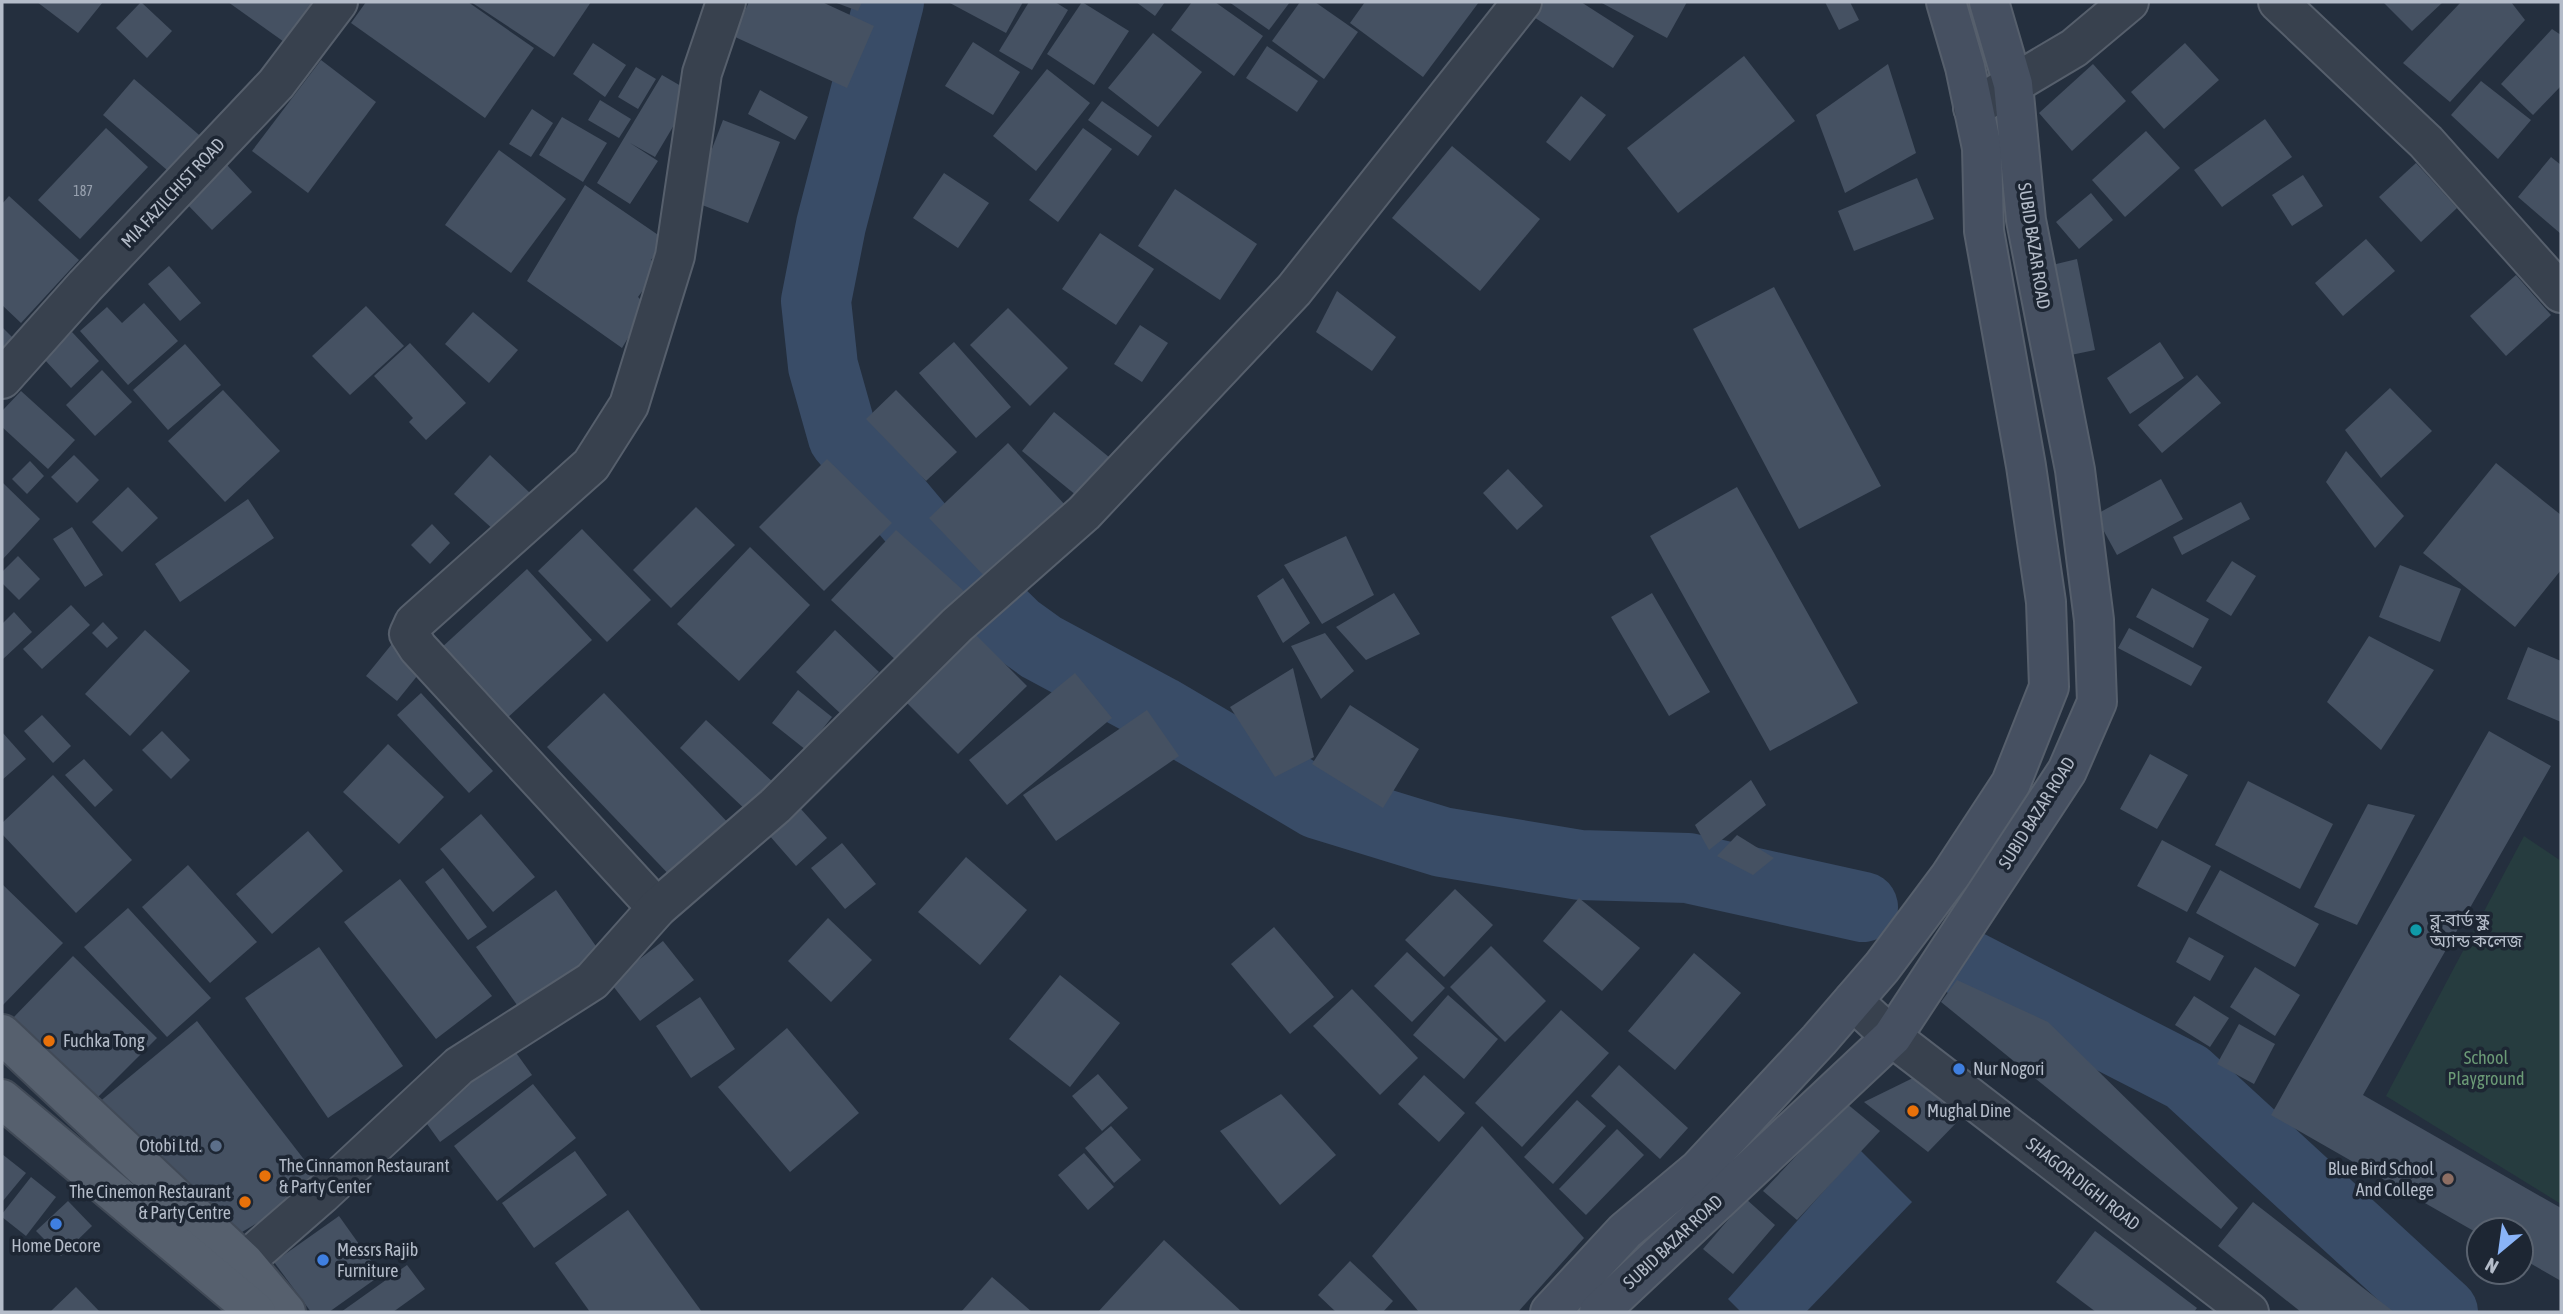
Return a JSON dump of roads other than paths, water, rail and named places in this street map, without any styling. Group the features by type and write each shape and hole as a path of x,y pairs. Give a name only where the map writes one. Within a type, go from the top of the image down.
{"main road":[{"name":"SUBID BAZAR ROAD","path":"1550,1312 1625,1231 1699,1169 1882,967 1950,876 2011,783 2049,687 2046,602 2026,466 1984,231 1982,148 1965,67 1946,2"},
{"name":"SUBID BAZAR ROAD","path":"1599,1312 1892,1037 2067,771 2097,702 2094,620 2075,470 2026,220 2013,84 1989,2"},
{"path":"2,1034 244,1262 286,1312"},
{"path":"2,1099 256,1312"}],"street":[{"name":"MIA FAZILCHIST ROAD","path":"2,379 85,286 276,84 338,2"},
{"path":"657,908 418,648 409,634 414,623 591,465 629,405 674,256 702,73 726,2"},
{"path":"1973,108 2074,48 2129,2"},
{"path":"2278,2 2426,142 2561,293"},
{"path":"244,1262 321,1195 459,1066 592,981 657,908 775,806 957,625 1084,513 1294,290 1509,6"},
{"name":"SHAGOR DIGHI ROAD","path":"1853,1001 1892,1037 2249,1312"}],"water":[{"path":"1860,1150 1912,1202 1806,1312 1741,1312 1728,1299"}],"waterway":[{"path":"889,2 831,225 816,301 823,366 843,437 950,564 1016,629 1041,647 1160,711 1318,804 1442,842 1580,865 1688,868 1863,907"},
{"path":"1970,966 2187,1077 2443,1312"}],"place":[{"name":"ব্লু-বার্ড স্কুল অ্যান্ড কলেজ","path":"2416,930"},
{"name":"Fuchka Tong","path":"49,1041"},
{"name":"Nur Nogori","path":"1959,1069"},
{"name":"Mughal Dine","path":"1913,1111"},
{"name":"Otobi Ltd.","path":"216,1146"},
{"name":"The Cinnamon Restaurant & Party Center","path":"265,1176"},
{"name":"Blue Bird School And College","path":"2448,1179"},
{"name":"The Cinemon Restaurant & Party Centre","path":"245,1202"},
{"name":"Home Decore","path":"56,1224"},
{"name":"Messrs Rajib Furniture","path":"323,1260"}],"park label":[{"name":"School Playground","path":"2486,1068"}]}
